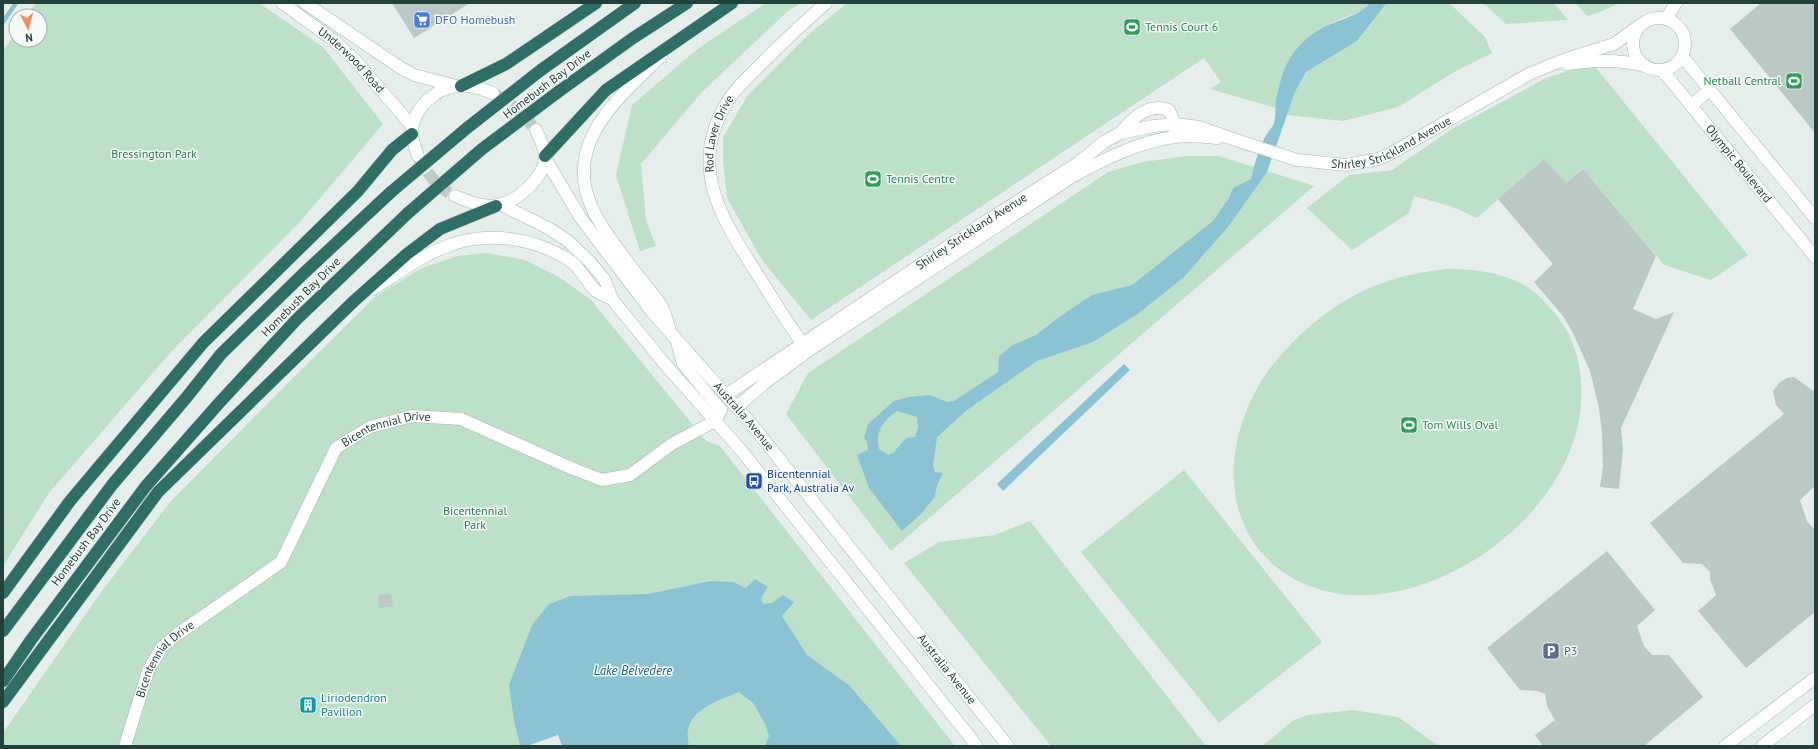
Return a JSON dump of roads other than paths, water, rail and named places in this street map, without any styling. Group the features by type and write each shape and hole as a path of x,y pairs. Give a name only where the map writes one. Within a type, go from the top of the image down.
{"highway":[{"path":"459,86 506,64 596,3"},
{"name":"Homebush Bay Drive","path":"3,631 112,484 186,398 221,354 303,274 391,192 467,128 541,70 635,3"},
{"name":"Homebush Bay Drive","path":"3,681 30,640 146,486 220,402 297,319 408,213 482,149 633,38 687,3"},
{"path":"545,157 606,90 676,40 732,3"},
{"path":"3,593 70,501 203,343 358,191 392,150 412,130"},
{"path":"3,702 158,492 354,301 407,254 440,229 498,205"}],"street":[{"name":"Underwood Road","path":"282,3 332,39 355,60 412,130"},
{"name":"Underwood Road","path":"305,3 401,68 414,75 459,86 475,87 493,93"},
{"name":"Rod Laver Drive","path":"805,347 753,268 720,211 714,195 710,177 710,144 715,125 726,103 741,84 826,3"},
{"path":"1666,19 1676,3"},
{"path":"1652,18 1666,19 1678,26 1682,31 1685,44 1682,56 1674,66 1662,70 1655,70 1645,66 1638,60 1632,47 1635,33 1639,26 1652,18"},
{"name":"Shirley Strickland Avenue","path":"737,407 805,347 977,227 1078,163 1104,142 1120,133 1154,126 1175,124 1199,126 1233,140 1297,160 1346,165 1378,160 1539,69 1577,55 1614,44 1639,26"},
{"path":"676,40 612,105 600,121 590,137 584,177 587,193 593,210 632,268 662,308 683,364 721,410 715,421"},
{"name":"Olympic Boulevard","path":"1682,56 1815,218"},
{"name":"Shirley Strickland Avenue","path":"1539,69 1571,63 1599,61 1622,61 1645,66"},
{"name":"Olympic Boulevard","path":"1662,70 1815,257"},
{"path":"418,156 412,130 415,114 434,95 459,86"},
{"path":"1692,105 1710,90"},
{"path":"1120,133 1133,118 1149,108 1161,107 1169,110 1175,124 1174,137"},
{"name":"Australia Avenue","path":"536,130 545,157 580,217 652,312 737,407 1008,746"},
{"name":"Shirley Strickland Avenue","path":"726,395 805,347 1073,176 1112,156 1146,143 1174,137 1198,136 1233,140"},
{"path":"455,196 476,204 498,205 519,196 530,186 540,171 545,157"},
{"name":"Australia Avenue","path":"498,205 550,229 568,241 589,261 605,280 612,299 664,363 740,449 976,746"},
{"path":"354,301 438,250 471,240 491,238 525,241 554,252 580,269 597,291 612,299"},
{"name":"Bicentennial Drive","path":"125,746 148,671 162,647 175,636 281,562 336,448 370,427 412,416 461,419 571,468 602,480 630,475 672,444 715,421"},
{"path":"1725,746 1815,678"},
{"path":"1762,746 1815,705"}],"water":[{"path":"1370,3 1389,3 1386,4 1357,41 1306,72 1295,92 1267,172 1228,227 1184,277 1139,313 1093,342 1037,361 967,410 937,437 933,466 935,472 943,473 937,485 935,497 921,514 902,531 869,488 857,455 868,450 867,442 864,438 868,424 894,401 909,397 930,395 947,402 954,401 998,372 999,356 1013,345 1036,335 1092,295 1132,285 1213,221 1229,198 1233,188 1251,179 1256,159 1262,144 1274,123 1276,102 1281,80 1288,61 1293,53 1307,38 1323,27 1352,16","holes":["897,411 917,417 918,428 915,437 906,438 893,453 888,455 879,449 879,432 884,423 892,415"]},
{"path":"1124,364 1130,370 1003,491 997,484"},
{"name":"Lake Belvedere","path":"755,579 768,587 761,598 763,604 772,603 783,595 794,602 782,616 807,655 850,686 901,746 765,746 769,736 765,724 754,704 739,692 708,706 695,716 688,730 689,746 520,746 514,721 509,685 532,625 549,604 571,596 648,594 711,581 733,582 746,588"}],"waterway":[{"path":"3,22 16,3"}],"tunnel":[{"path":"496,95 520,111 536,130"},
{"path":"418,157 434,180 443,189 455,196"}],"place":[{"name":"DFO Homebush","path":"422,20"},
{"name":"Tennis Court 6","path":"1132,27"},
{"name":"Netball Central","path":"1794,81"},
{"name":"Tennis Centre","path":"873,179"},
{"name":"Tom Wills Oval","path":"1409,425"},
{"name":"Bicentennial Park, Australia Av","path":"754,481"},
{"name":"P3","path":"1551,651"},
{"name":"Liriodendron Pavilion","path":"308,705"}],"park label":[{"name":"Bressington Park","path":"154,154"},
{"name":"Bicentennial Park","path":"475,518"}]}
